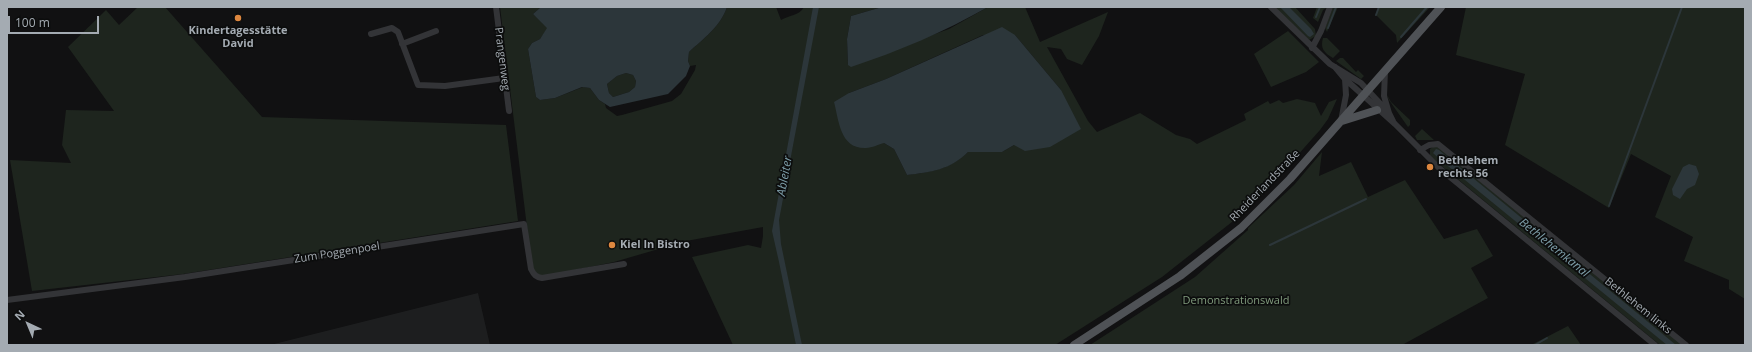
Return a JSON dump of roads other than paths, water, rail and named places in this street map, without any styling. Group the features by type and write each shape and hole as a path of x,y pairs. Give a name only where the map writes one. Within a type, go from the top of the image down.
{"main road":[{"name":"Rheiderlandstraße","path":"1074,345 1180,276 1225,241 1290,179 1441,7"},
{"path":"1341,121 1378,110"}],"street":[{"name":"Prangenweg","path":"496,7 509,111"},
{"path":"1271,7 1312,48 1335,67 1361,83 1365,93 1378,110 1395,124 1439,168 1655,345"},
{"path":"1312,48 1321,31 1330,7"},
{"path":"371,34 392,28 398,32 418,84 445,86 504,78"},
{"path":"402,44 436,31"},
{"path":"1335,67 1345,79 1389,113"},
{"path":"1385,71 1384,96 1389,113 1395,124"},
{"path":"1341,121 1346,95 1345,79"},
{"name":"Bethlehem links","path":"1420,150 1429,145 1438,144 1686,345"},
{"name":"Zum Poggenpoel","path":"7,300 185,277 524,224 531,269 534,275 538,277 542,278 624,264"}],"water":[{"path":"541,7 727,7 716,26 689,52 688,61 690,66 686,76 668,94 610,107 599,100 590,88 582,87 555,98 540,100 536,97 528,49 532,43 540,39 547,28 533,14","holes":["626,73 633,75 636,81 635,87 629,92 613,97 609,93 607,84 617,76"]},
{"name":"Ableiter","path":"813,7 819,7 779,220 781,244 802,345 796,345 772,231"},
{"path":"882,7 988,7 955,25 921,40 851,67 848,65 847,39 851,16"},
{"path":"1280,7 1289,7 1314,34 1310,37 1308,36"},
{"path":"1002,27 1015,35 1061,90 1081,129 1050,147 1025,151 1014,145 1002,152 968,152 954,163 940,169 907,175 894,149 884,143 866,148 857,147 846,139 839,125 834,102 849,93 886,79"},
{"name":"Bethlehemkanal","path":"1436,149 1676,345 1667,345 1443,162 1433,153"},
{"path":"1689,164 1696,166 1699,174 1695,185 1687,189 1680,199 1673,195 1672,189 1683,167"}],"waterway":[{"path":"1316,17 1320,7"},
{"path":"1328,28 1336,7"},
{"path":"1376,15 1379,7"},
{"path":"1401,37 1427,7"},
{"path":"1609,206 1682,7"},
{"path":"1270,245 1366,199"},
{"path":"1535,345 1547,338"}],"place":[{"name":"Kindertagesstätte David","path":"238,18"},
{"name":"Bethlehem rechts 56","path":"1430,167"},
{"name":"Kiel In Bistro","path":"612,245"}],"park label":[{"name":"Demonstrationswald","path":"1236,301"}]}
